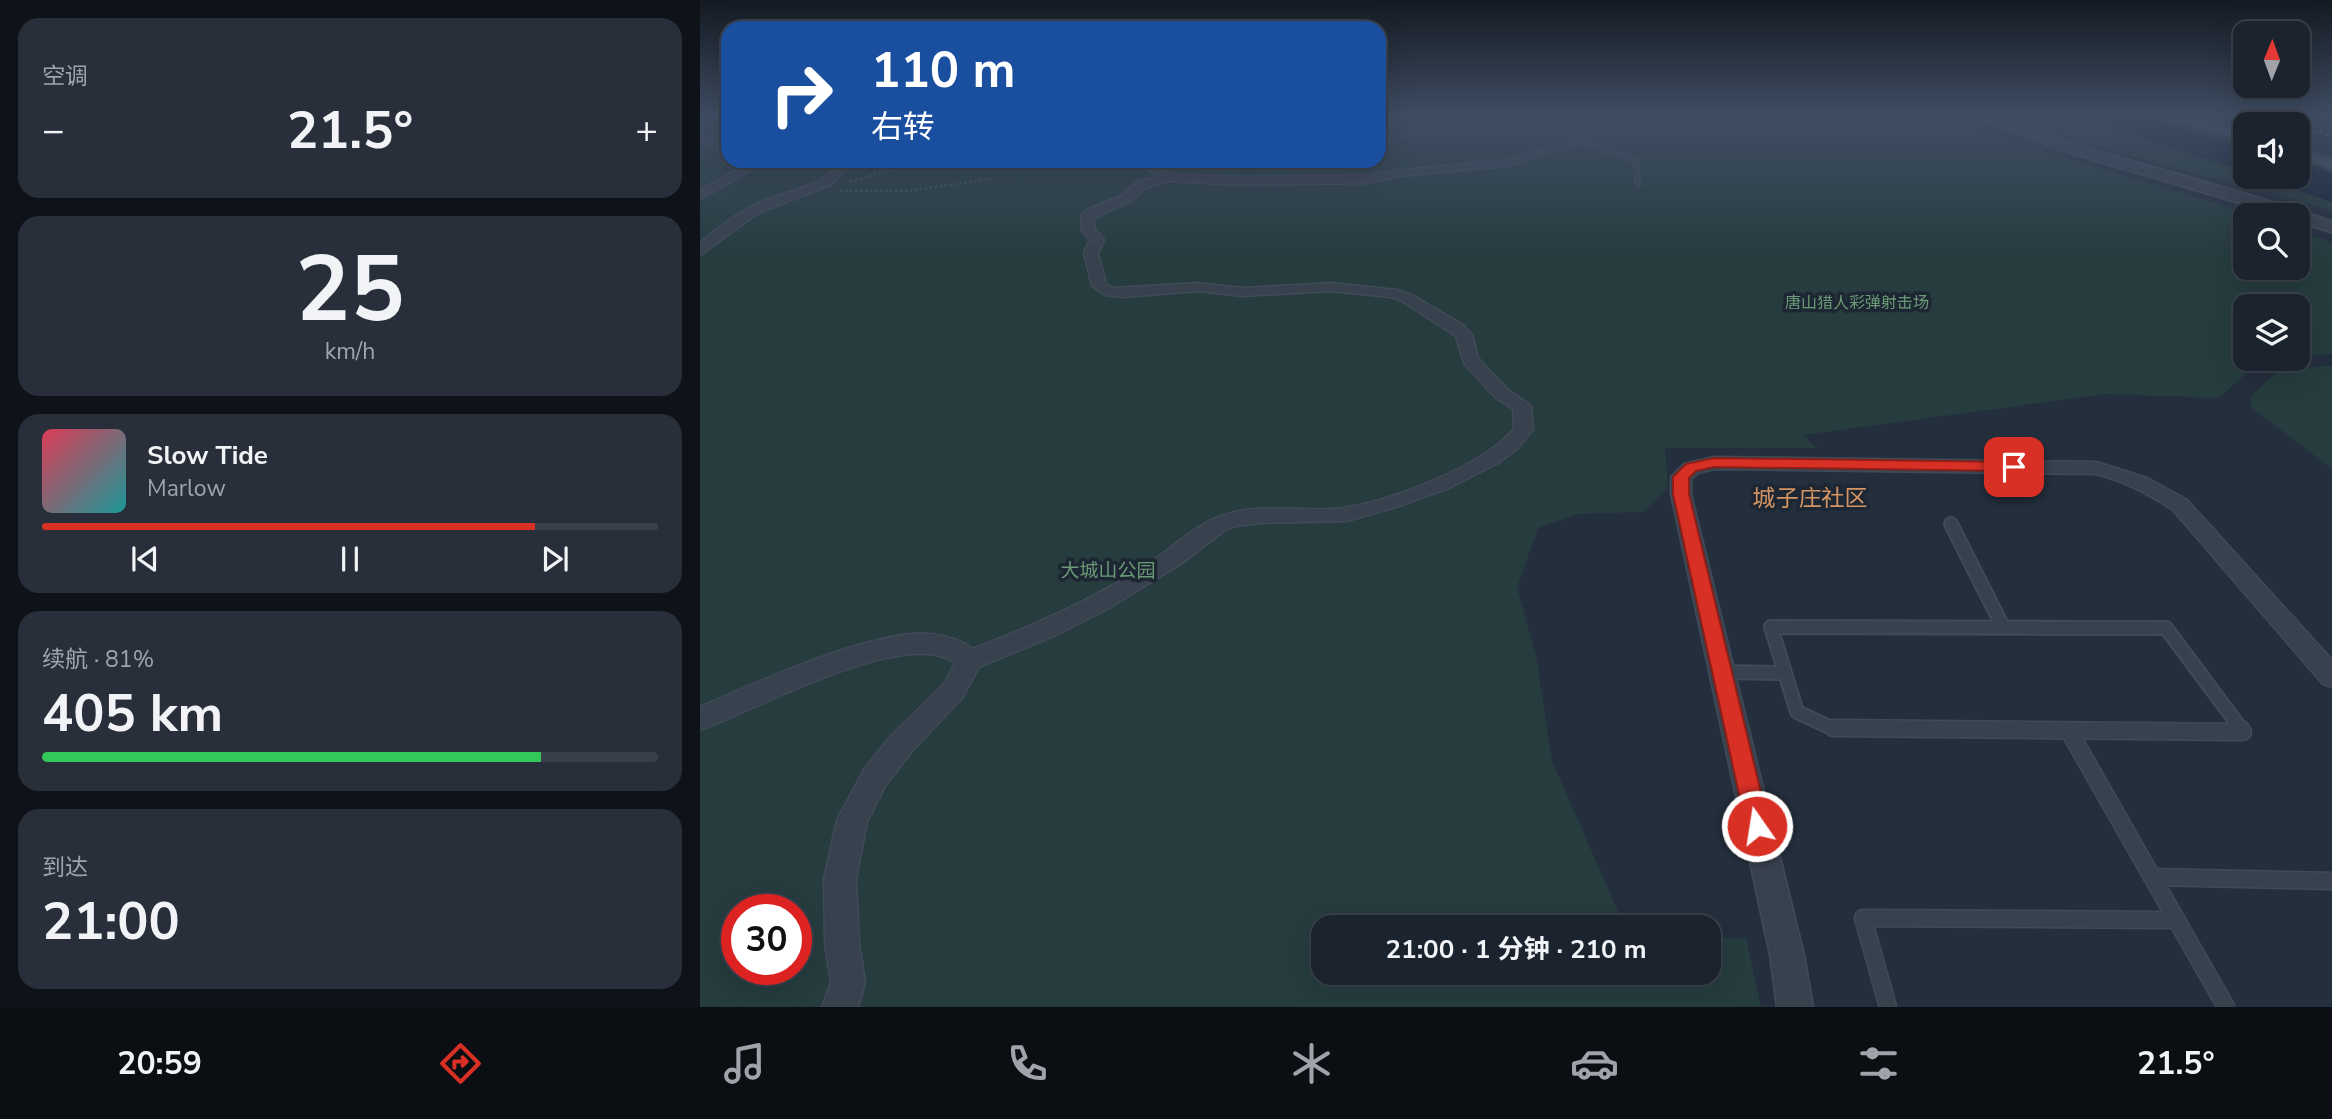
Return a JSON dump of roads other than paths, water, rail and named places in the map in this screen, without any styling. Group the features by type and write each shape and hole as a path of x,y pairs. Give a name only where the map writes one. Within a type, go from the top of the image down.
{"street":[{"path":"840,1007 848,983 842,943 841,879 852,820 875,777 902,743 953,691 970,660 1020,642 1112,594 1173,558 1217,525 1239,518 1348,513 1385,502 1470,472 1511,445 1524,429 1522,406 1501,393 1478,368 1471,359 1464,335 1407,298 1392,293 1331,287 1242,292 1198,287 1110,292 1099,286 1091,253 1097,240 1089,230 1086,218 1093,212 1127,198 1141,185 1169,177 1241,181 1367,179 1415,171 1496,164"},
{"path":"2110,164 2245,203"},
{"path":"2128,164 2219,189 2332,227"},
{"path":"700,195 748,168"},
{"path":"700,251 736,222 764,205 814,188 838,175 841,168"},
{"path":"1154,168 1169,177"},
{"path":"2310,226 2332,234"},
{"path":"1795,1007 1787,955 1681,494 1681,477 1691,468 1714,463 2096,468 2124,474 2153,487 2180,505 2332,677"},
{"path":"700,719 853,657 888,648 944,646 963,651 970,660"}],"lane":[{"path":"1636,164 1638,184"},
{"path":"1951,524 2003,627"},
{"path":"1771,627 2166,628 2243,732 1834,729 1797,712 1784,673 1771,627"},
{"path":"1722,672 1784,673"},
{"path":"2069,731 2226,1007"},
{"path":"2152,877 2332,881"},
{"path":"1888,1007 1863,918 2176,920"}],"water":[{"path":"2310,167 2332,174 2332,202 2295,189 2310,189"}],"district":[{"name":"城子庄社区","path":"1810,498"}],"park label":[{"name":"唐山猎人彩弹射击场","path":"1857,303"},
{"name":"大城山公园","path":"1108,571"}]}
